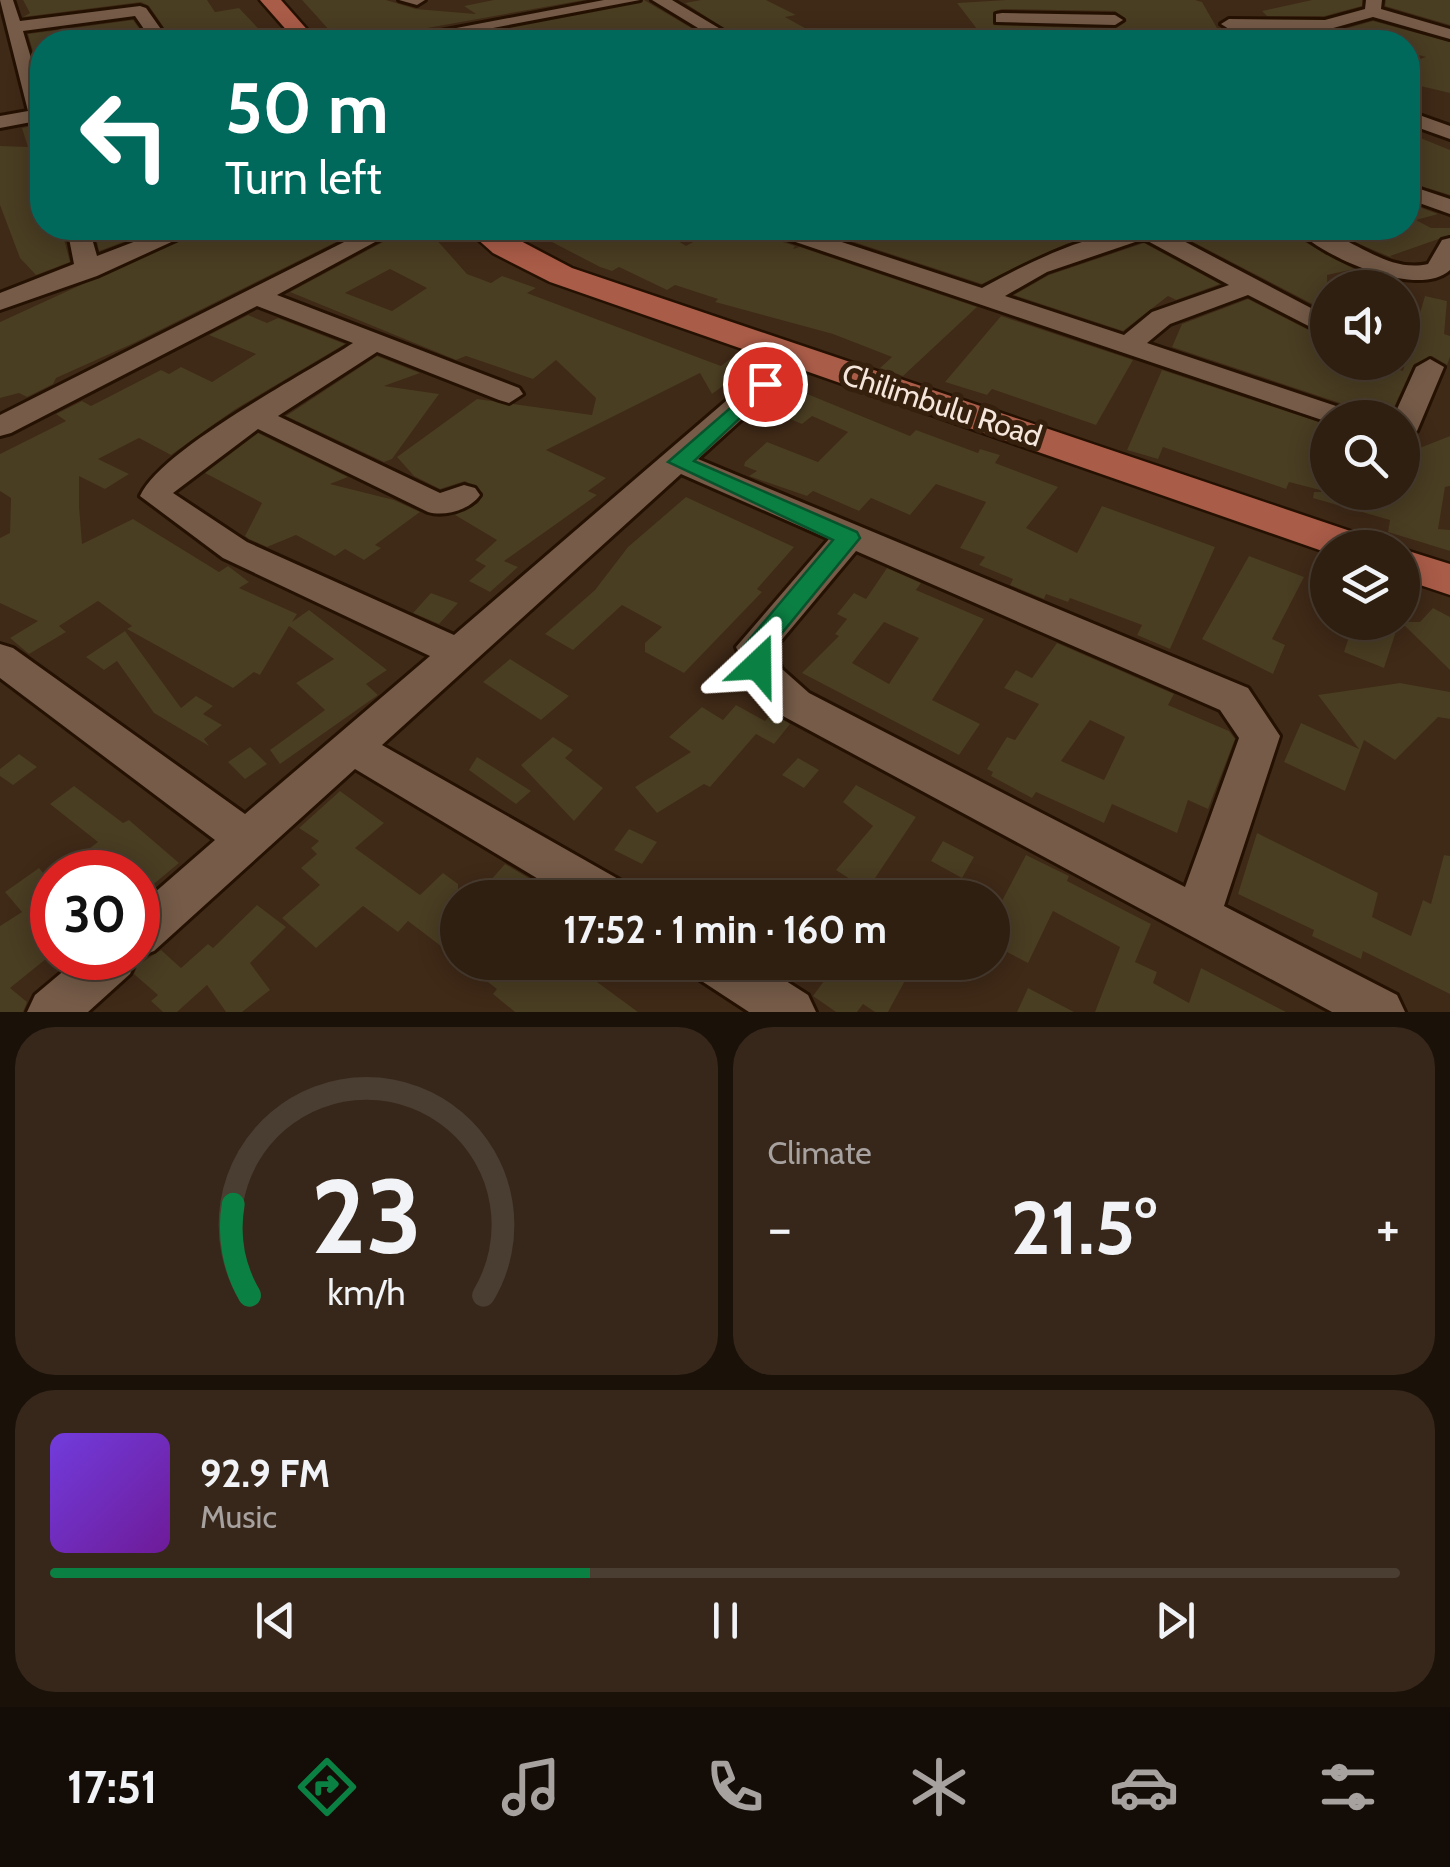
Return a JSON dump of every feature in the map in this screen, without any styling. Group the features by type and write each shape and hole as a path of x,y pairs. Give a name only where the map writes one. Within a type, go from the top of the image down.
{"main road":[{"path":"270,0 296,30"},
{"name":"Chilimbulu Road","path":"497,240 539,267 794,357 1042,436 1310,532"},
{"path":"1420,569 1450,580"}],"street":[{"path":"5,0 30,56"},
{"path":"407,0 416,0"},
{"path":"488,30 632,0"},
{"path":"660,0 712,30"},
{"path":"992,0 1010,30"},
{"path":"1002,18 1119,25 1102,0"},
{"path":"1228,24 1326,25 1373,6 1450,34"},
{"path":"1214,9 1236,30"},
{"path":"15,27 140,11 152,30"},
{"path":"0,122 30,117"},
{"path":"1420,122 1450,133"},
{"path":"1420,196 1450,206"},
{"path":"81,240 88,270"},
{"path":"0,302 161,240"},
{"path":"0,426 365,240"},
{"path":"819,240 1310,406"},
{"path":"987,296 1038,268 1114,240"},
{"path":"1164,240 1310,318"},
{"path":"1332,240 1389,268 1417,273 1438,269 1450,246"},
{"path":"1130,344 1160,318 1249,286"},
{"path":"253,295 371,344 509,394"},
{"path":"371,344 202,453 160,487 156,496 235,550 458,653"},
{"path":"160,916 794,357"},
{"path":"1414,400 1428,366"},
{"path":"258,418 439,506 464,495"},
{"path":"679,462 848,538 1234,699 1249,715 1260,736 1197,918"},
{"path":"848,538 756,647 758,665 772,685 795,704 1380,1012"},
{"path":"0,658 246,840"},
{"path":"352,747 581,880"},
{"path":"52,1012 88,980"},
{"path":"742,980 791,1012"}],"building":[{"path":"23,0 207,0 215,12 239,8 260,30 166,30 149,6 141,2 23,17 30,13"},
{"path":"302,0 386,0 416,9 476,14 464,6 494,0 584,0 416,30 329,30"},
{"path":"644,0 695,30 495,30"},
{"path":"766,0 796,15 785,17 808,30 727,30 685,3"},
{"path":"1195,0 1202,2 1218,30 978,30 957,3","holes":["1115,11 1127,21 1115,29 993,25 993,12"]},
{"path":"1312,0 1362,0 1362,6 1325,16 1267,16 1262,11"},
{"path":"1386,0 1450,0 1450,25 1385,6"},
{"path":"133,20 140,30 58,30"},
{"path":"1373,21 1406,30 1341,30"},
{"path":"1420,34 1450,42 1450,93 1420,86 1420,59 1426,57 1420,55"},
{"path":"30,126 30,240 64,240 70,262 36,275 20,258 0,205 0,146 28,147 22,128"},
{"path":"1420,138 1450,150 1450,195 1420,186"},
{"path":"1420,207 1438,214 1420,219"},
{"path":"1420,222 1431,228 1450,228 1450,235 1390,256 1395,259 1350,240 1420,240"},
{"path":"97,240 129,240 99,251"},
{"path":"179,240 340,240 56,378 53,384 27,397 19,393 0,398 0,322"},
{"path":"387,240 437,240 467,274 491,283 502,276 536,288 527,293 721,366 739,352 759,359 712,394 700,373 546,450 606,478 588,491 597,495 504,561 518,567 490,592 469,581 486,566 475,560 497,540 455,515 478,503 483,493 465,481 440,489 414,476 397,457 477,399 592,415 596,398 556,360 533,379 466,356 456,360 290,292","holes":["390,269 427,288 392,311 345,293"]},
{"path":"676,240 686,246 697,240 777,240 795,246 793,249 800,247 977,307 903,376 880,368 892,357 833,334 715,302 718,299 675,285 667,290 619,267 612,271 600,267 552,242"},
{"path":"848,240 1081,240 982,284"},
{"path":"1189,240 1303,240 1354,269 1310,270 1310,303"},
{"path":"1144,243 1220,284 1176,300 1168,296 1123,331 1014,295 1049,275"},
{"path":"1425,296 1447,301 1447,365 1432,356 1420,361 1420,313"},
{"path":"1248,299 1310,331 1310,380 1407,380 1397,400 1331,400 1172,347 1182,324"},
{"path":"248,315 267,323 278,318 345,344 234,410 171,455 139,438 98,459 129,474 105,489 79,476 79,506 82,544 133,519 219,572 228,566 249,582 239,588 297,614 292,622 309,610 387,670 366,684 378,695 280,764 270,750 325,710 296,683 334,659 289,626 260,675 254,672 233,688 127,629 132,626 98,601 59,626 66,632 29,654 10,638 38,621 0,603 0,538 10,533 11,498 0,491 0,454 66,421 56,414 82,401 91,406 161,370 169,374 181,367 212,382 256,354 209,335"},
{"path":"1001,316 1133,360 1096,425 992,389 987,395 945,382"},
{"path":"377,356 420,373 384,386 439,394 392,459 384,462 286,416"},
{"path":"1162,370 1310,419 1310,487 1289,482 1286,489 1163,447 1158,459 1127,450"},
{"path":"795,389 910,436 916,430 978,453 980,449 1000,455 995,463 1058,487 1026,528 1077,553 1102,506 1215,547 1170,649 1137,635 1142,625 1070,598 1068,602 1046,594 1044,599 1010,585 1013,579 979,565 985,557 960,548 986,502 936,484 910,515 871,498 859,511 813,491 807,496 749,476 757,471 744,466 745,462 767,442 818,462 848,432 812,416 802,424 769,410"},
{"path":"258,433 348,477 330,484 394,500 420,512 375,545 381,548 364,560 345,549 335,556 296,535 267,547 249,539 245,536 262,503 205,473"},
{"path":"1450,436 1450,486 1445,487 1438,529 1450,530 1450,551 1420,542 1420,530 1388,530 1390,520 1355,510 1420,510 1420,448"},
{"path":"686,497 794,547 757,589 762,592 684,673 645,652 645,643 662,627 622,605 573,650 545,634 595,590 628,547"},
{"path":"1249,556 1304,577 1272,639 1285,645 1273,674 1202,639"},
{"path":"887,568 921,583 916,590 984,619 932,700 980,724 959,755 802,673 839,636 835,634 847,619 837,614 854,593 866,599","holes":["884,622 919,638 889,684 852,663"]},
{"path":"431,593 458,603 439,624 413,613"},
{"path":"1433,608 1450,617 1450,670 1419,640 1420,622"},
{"path":"125,631 181,708 196,696 213,706 203,714 222,725 204,739 209,746 154,713 117,661 104,670 86,657"},
{"path":"1348,640 1393,640 1384,668 1344,652"},
{"path":"1057,643 1174,694 1168,705 1229,731 1235,739 1208,809 1188,800 1177,833 1112,804 1104,823 1036,792 1032,798 991,776 993,772 987,769 1007,737 1015,740 1039,704 1004,688 1016,670 1032,678","holes":["1090,720 1125,737 1104,780 1061,761"]},
{"path":"510,659 569,696 541,720 483,682"},
{"path":"1400,683 1450,692 1450,719 1438,717 1395,760 1364,740 1345,791 1284,762 1301,723 1359,749 1318,695"},
{"path":"736,705 765,721 773,712 790,724 774,744 756,734 710,787 704,784 657,813 635,787 691,752 669,737 702,707 723,720"},
{"path":"553,737 573,750 565,758 603,788 574,821 521,765"},
{"path":"250,747 267,764 245,779 228,762"},
{"path":"19,754 37,767 13,785 0,776 0,769"},
{"path":"477,757 531,791 516,804 469,770"},
{"path":"798,758 819,770 804,788 782,775"},
{"path":"856,785 916,817 874,880 852,880 836,870 873,826 843,802"},
{"path":"74,786 123,823 129,820 179,863 160,879 160,850 87,850 98,842 50,804"},
{"path":"340,791 384,823 355,848 420,895 443,873 453,880 440,880 440,945 408,921 398,932 363,906 316,948 282,918 320,885 301,868 317,854 311,848 319,841 299,828"},
{"path":"629,829 657,842 642,864 614,850"},
{"path":"1257,833 1378,893 1372,917 1411,936 1423,900 1431,904 1444,855 1450,856 1450,994 1363,951 1361,959 1312,936 1314,930 1238,894"},
{"path":"943,841 974,857 962,878 931,861"},
{"path":"1026,855 1151,924 1135,962 1157,972 1153,983 1189,1003 1201,968 1286,1012 1095,1012 1120,947 1053,911 1028,963 1010,954 1010,886"},
{"path":"505,864 532,880 491,880"},
{"path":"30,874 30,972 10,988 27,1002 23,1012 0,1012 0,926 22,912 5,892"},
{"path":"257,905 286,927 250,963 270,990 242,1012 226,1012 207,985 177,1012 163,1012 151,1001 158,995 141,980 160,980 160,951 181,968 208,944 213,948"},
{"path":"485,980 599,980 638,1012 515,1012 493,994 497,989"},
{"path":"825,980 905,980 888,1012 875,1012 863,1004 857,1012 836,1012 813,996"},
{"path":"1028,988 1074,1012 1017,1012"}],"route":[{"path":"758,665 756,647 848,538 679,462 765,384"}]}
